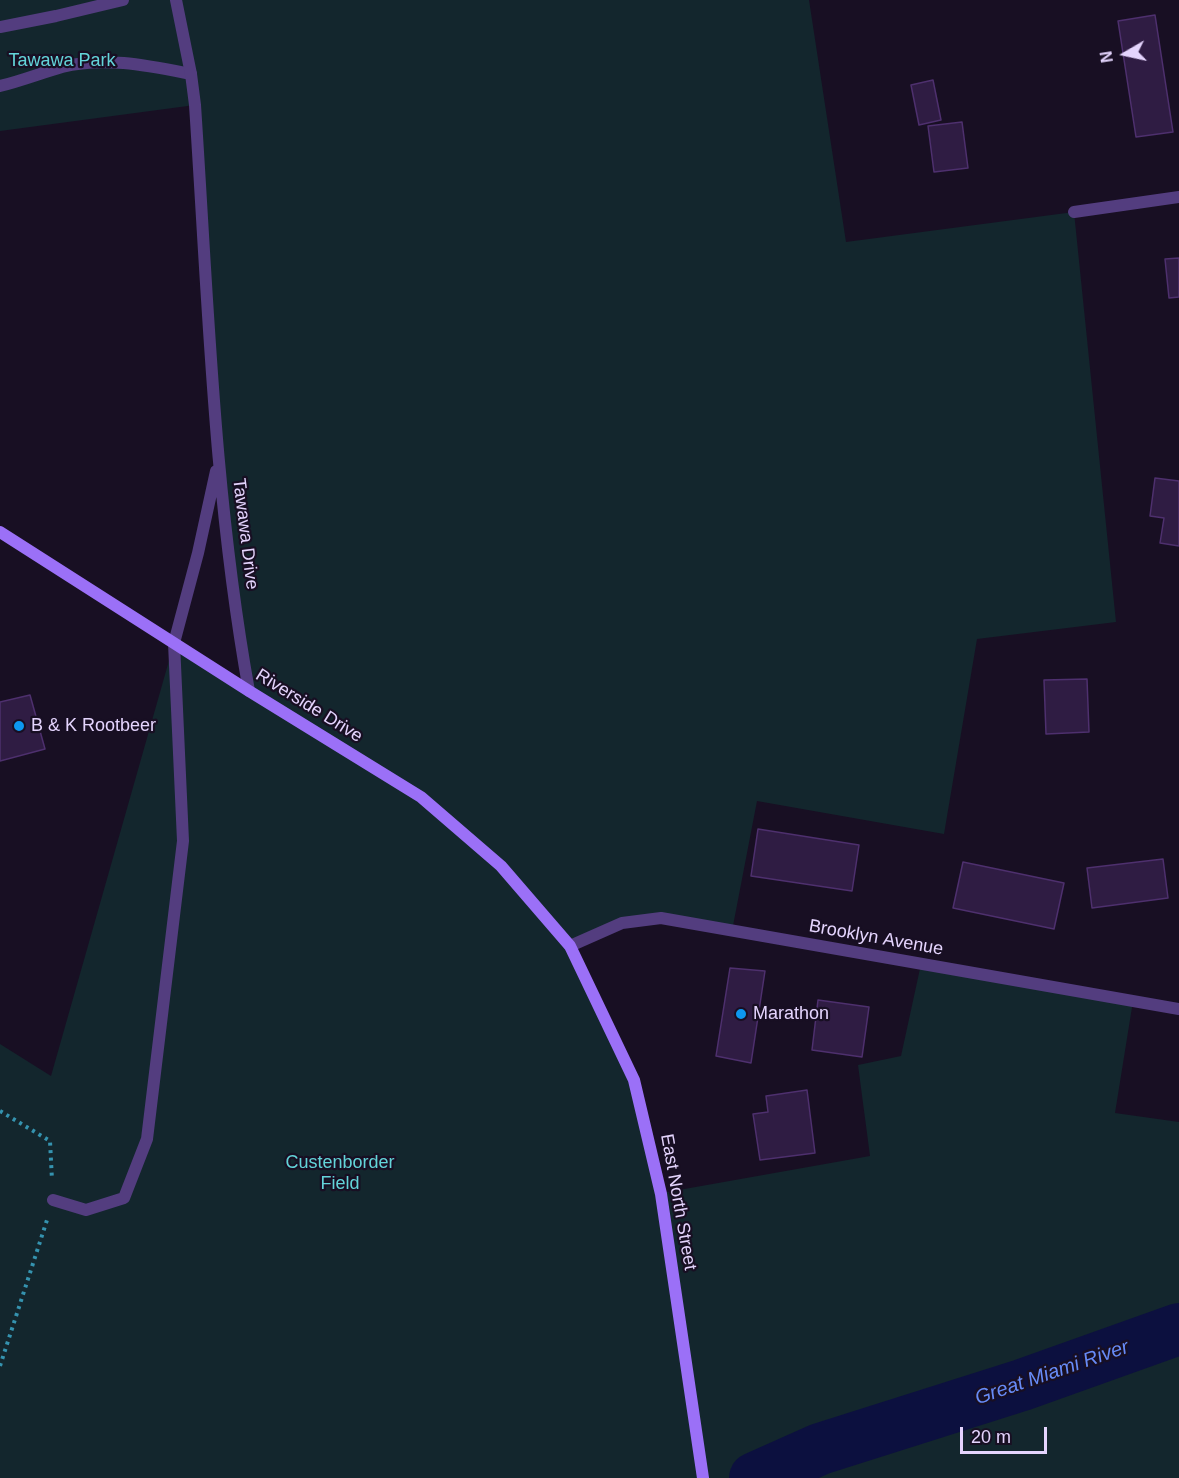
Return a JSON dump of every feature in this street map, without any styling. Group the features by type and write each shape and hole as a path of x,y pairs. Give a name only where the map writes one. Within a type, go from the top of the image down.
{"main road":[{"name":"Riverside Drive","path":"0,532 249,691 421,797 501,866 570,946"},
{"name":"East North Street","path":"570,946 634,1080 662,1194 703,1478"}],"street":[{"path":"0,27 123,0"},
{"path":"176,0 195,105 218,461"},
{"path":"0,86 64,66 98,62 154,67 191,74"},
{"path":"1074,212 1179,197"},
{"name":"Tawawa Drive","path":"53,1200 86,1210 124,1198 147,1138 183,841 174,643 198,553 218,461"},
{"name":"Tawawa Drive","path":"218,461 249,691"},
{"name":"Brooklyn Avenue","path":"570,946 622,922 661,918 1179,1009"}],"path":[{"path":"0,1111 50,1142 53,1200 0,1366"}],"green space":[{"path":"0,0 809,0 846,242 1074,212 1116,622 977,639 944,834 757,801 732,931 661,918 622,923 570,946 634,1080 662,1193 870,1156 858,1065 901,1056 921,964 1133,1001 1115,1113 1179,1122 1179,1478 0,1478 0,1044 51,1076 174,643 248,690 218,461 195,105 0,131"}],"building":[{"path":"1155,15 1173,132 1136,137 1118,21"},
{"path":"933,80 941,120 919,125 911,85"},
{"path":"962,122 968,168 934,172 928,126"},
{"path":"1179,258 1179,297 1169,298 1165,259"},
{"path":"1155,478 1179,481 1179,546 1160,543 1164,518 1150,516"},
{"path":"1087,679 1089,732 1046,734 1044,680"},
{"name":"B & K Rootbeer","path":"30,695 45,749 0,761 0,702"},
{"path":"758,829 859,845 852,891 751,876"},
{"path":"1163,859 1168,898 1092,908 1087,868"},
{"path":"963,862 1064,883 1054,929 953,908"},
{"name":"Marathon","path":"730,968 765,971 751,1063 716,1056"},
{"path":"818,1000 869,1007 862,1057 812,1050"},
{"path":"807,1090 815,1153 760,1160 753,1114 768,1112 766,1096"}],"waterway":[{"name":"Great Miami River","path":"755,1478 820,1449 1022,1385 1179,1329"}],"place":[{"name":"B & K Rootbeer","path":"19,726"},
{"name":"Marathon","path":"741,1014"}],"park label":[{"name":"Tawawa Park","path":"62,61"},
{"name":"Custenborder Field","path":"340,1173"}]}
